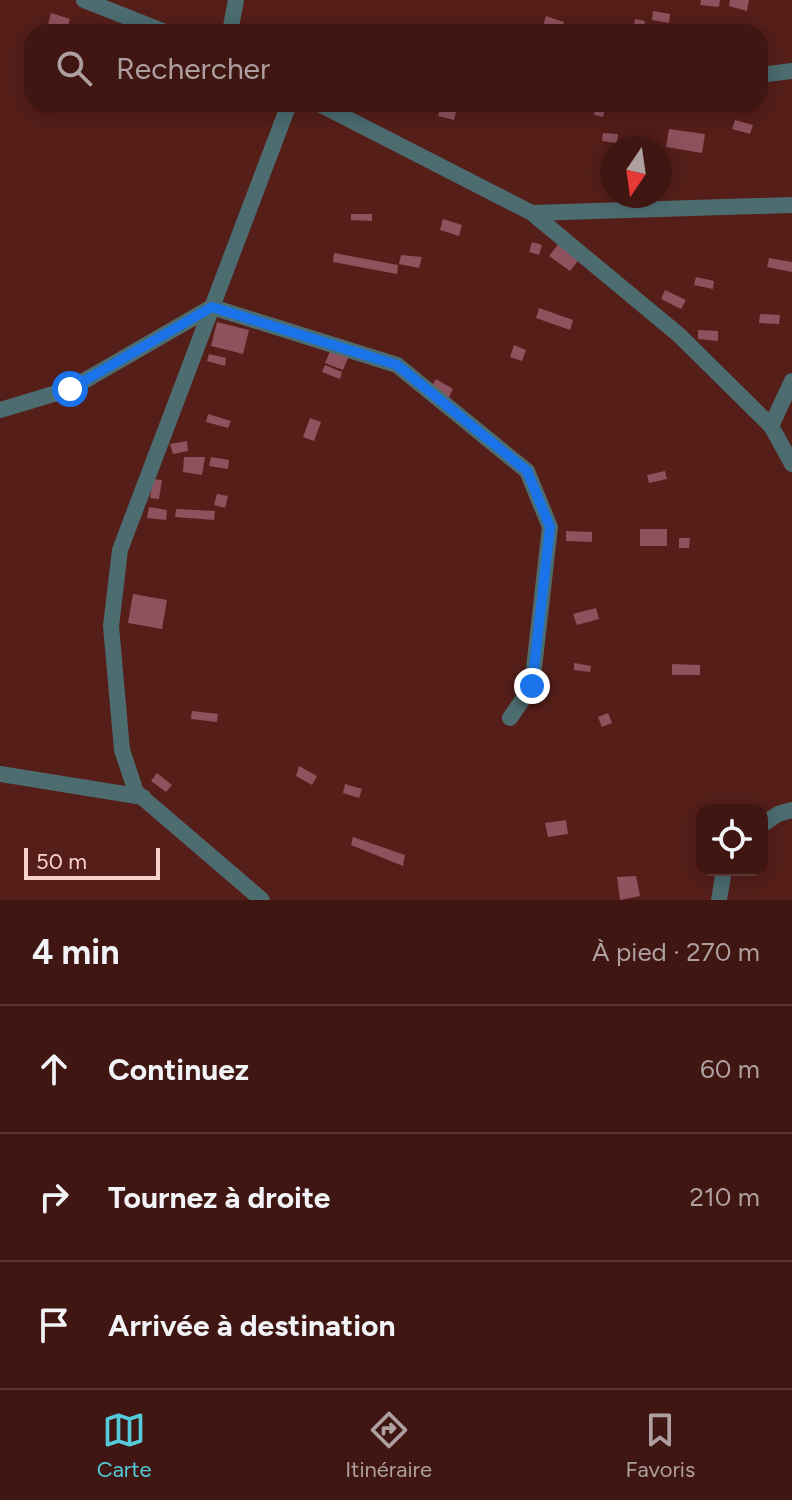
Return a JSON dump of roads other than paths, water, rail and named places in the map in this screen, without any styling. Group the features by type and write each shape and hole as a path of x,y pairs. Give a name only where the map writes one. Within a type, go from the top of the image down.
{"street":[{"path":"84,0 145,24"},
{"path":"232,24 236,0"},
{"path":"768,74 792,71"},
{"path":"262,900 136,792 122,750 111,626 120,550 286,112"},
{"path":"335,112 532,213 679,335 771,426 792,464"},
{"path":"532,213 792,205"},
{"path":"0,410 70,389 212,307 397,365 527,471 550,527 532,686 510,718"},
{"path":"771,426 792,381"},
{"path":"0,774 143,797"},
{"path":"768,822 792,810"},
{"path":"719,900 723,876"}]}
